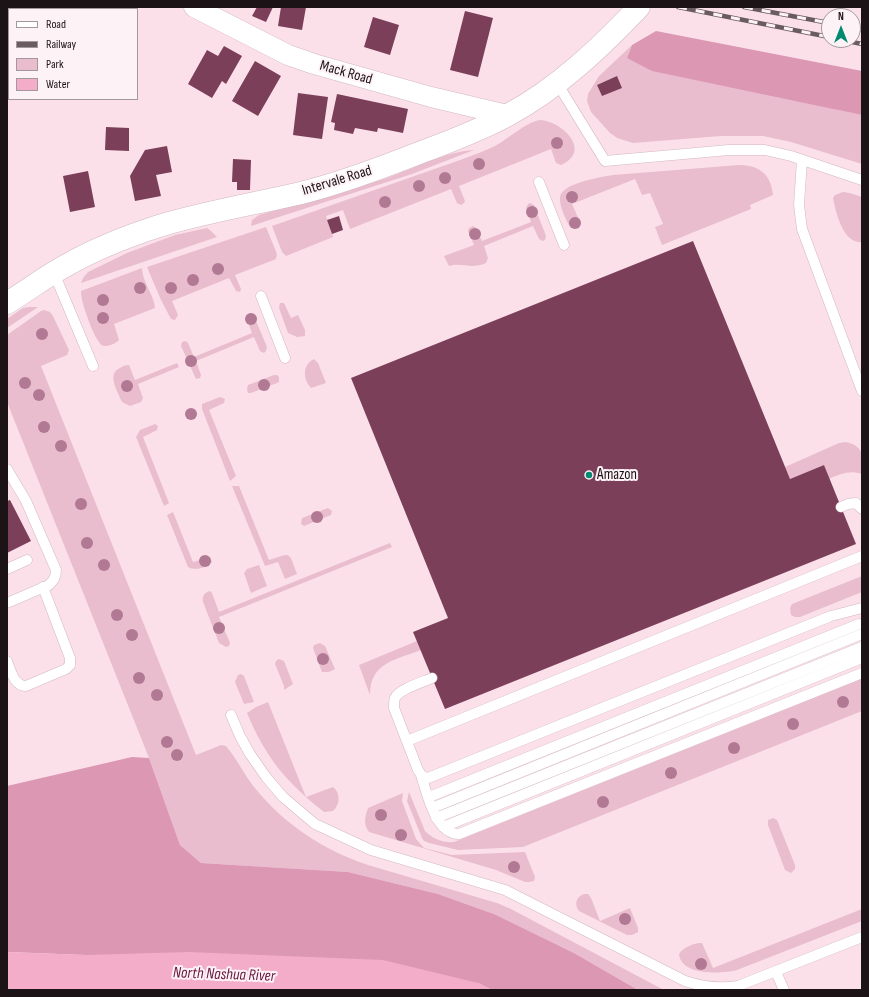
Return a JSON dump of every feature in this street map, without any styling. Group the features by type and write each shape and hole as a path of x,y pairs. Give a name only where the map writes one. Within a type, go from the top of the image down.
{"main road":[{"name":"Intervale Road","path":"7,303 66,265 97,250 158,226 303,193 336,183 394,163 458,138 507,116 537,98 557,83 603,44 640,7"}],"street":[{"name":"Mack Road","path":"194,7 288,55 431,97 507,116"}],"lane":[{"path":"557,83 605,161 749,149 779,152 862,180"},
{"path":"802,160 799,205 802,229 862,391"},
{"path":"539,182 564,245"},
{"path":"54,273 93,366"},
{"path":"261,296 285,358"},
{"path":"7,469 26,501 56,570 54,581 49,585 7,603"},
{"path":"841,507 848,504 856,504 862,509"},
{"path":"407,741 862,556"},
{"path":"7,569 27,560"},
{"path":"7,661 17,684 21,686 26,686 70,665 70,658 44,587"},
{"path":"421,775 424,778 435,776 831,616 858,609 861,627 429,797"},
{"path":"432,808 862,634"},
{"path":"436,818 862,647"},
{"path":"443,827 862,658"},
{"path":"432,678 402,691 395,698 394,708 421,775 436,818 443,827 454,834 464,832 862,672"},
{"path":"231,715 250,754 283,797 315,824 340,837 371,850 505,890 685,981 700,986 727,987 747,983 862,937"},
{"path":"776,972 784,990"}],"green space":[{"path":"632,45 627,58 862,115 862,164 791,142 763,136 721,136 633,143 617,138 610,133 591,112 587,101 588,94 599,76"},
{"path":"540,120 557,125 571,138 574,145 574,152 570,159 561,165 556,163 551,149 459,186 465,201 461,205 457,203 451,189 350,229 343,210 326,216 333,237 286,256 282,252 272,226 463,159 495,146 523,127"},
{"path":"474,150 412,174 251,226 252,220 259,215 387,178 441,157 463,151"},
{"path":"746,165 763,172 770,181 773,195 750,205 751,209 662,245 655,227 663,224 650,193 642,195 635,179 572,204 580,222 577,228 570,227 562,209 560,197 562,192 574,184 591,179 613,175"},
{"path":"843,192 862,197 862,242 855,241 850,238 845,233 838,219 833,198 835,195"},
{"path":"530,203 534,205 546,236 545,240 543,241 539,239 533,226 484,246 488,258 486,263 476,266 449,266 444,256 474,245 468,231 469,228 473,226 475,227 482,241 531,222 526,208"},
{"path":"266,227 277,254 276,259 235,275 241,289 240,292 236,291 229,278 172,301 178,315 175,320 171,319 147,267"},
{"path":"207,228 217,237 81,283 88,272 127,253 175,235"},
{"path":"142,268 155,308 114,324 119,340 110,345 102,345 96,338 90,325 81,291"},
{"path":"280,303 284,303 291,318 298,315 305,330 305,336 297,337 288,333 279,308"},
{"path":"38,307 7,328 7,319 23,308"},
{"path":"44,310 50,312 53,316 69,350 67,355 41,366 196,755 221,745 226,746 254,787 278,813 305,834 335,852 368,865 497,903 664,990 638,990 574,953 494,914 438,894 348,872 201,863 180,845 149,758 7,402 7,335"},
{"path":"249,315 254,316 267,347 266,351 264,353 260,351 254,337 196,361 201,375 200,378 196,379 181,346 182,342 186,341 188,343 194,357 252,333 247,320"},
{"path":"314,359 318,363 326,383 311,388 306,381 305,372 307,365"},
{"path":"177,363 179,367 138,384 143,398 141,402 130,406 122,402 113,379 116,371 123,366 129,365 135,380"},
{"path":"274,375 279,377 279,382 248,393 248,385"},
{"path":"220,397 225,399 224,403 209,410 236,476 230,481 202,409 202,404"},
{"path":"155,424 158,426 157,430 143,437 169,503 164,506 136,437 140,430"},
{"path":"846,442 857,447 862,454 862,474 841,474 829,479 824,465 790,479 785,467 839,443"},
{"path":"232,486 239,486 269,560 288,555 297,574 285,579 278,562 265,566"},
{"path":"328,508 332,511 331,515 304,526 301,524 302,518"},
{"path":"173,512 193,562 210,557 212,562 210,564 197,569 188,567 167,515"},
{"path":"390,543 392,547 219,617 230,643 229,646 226,647 219,643 203,602 203,596 206,593 210,591 212,593 219,612"},
{"path":"259,565 267,586 251,593 244,573 247,569"},
{"path":"862,576 862,592 800,617 791,615 790,608 792,604"},
{"path":"417,641 421,650 386,664 374,675 370,695 359,665"},
{"path":"320,643 325,646 335,669 329,672 322,672 313,648 314,645"},
{"path":"279,659 284,661 293,684 284,690 284,686 275,664"},
{"path":"241,674 244,676 254,702 244,704 235,682 238,675"},
{"path":"862,678 862,711 523,847 458,850 429,843 424,841 422,838 407,801 409,792 425,831 428,834 442,841 454,842"},
{"path":"268,702 306,797 278,768 261,743 247,713"},
{"path":"333,787 337,792 339,799 337,806 333,811 324,812 306,797"},
{"path":"403,793 402,801 416,839 424,848 452,855 525,852 535,877 534,881 525,882 496,870 369,832 365,820 368,808"},
{"path":"773,818 777,820 795,865 795,869 791,873 785,870 768,825 768,820"},
{"path":"584,894 588,894 591,898 600,921 630,908 638,928 638,932 632,935 627,935 579,911 576,903 579,897"},
{"path":"862,909 862,921 737,970 703,972 694,970 681,961 679,954 689,946 696,943 702,943 713,968"}],"shaded area":[{"path":"656,31 862,71 862,115 652,71 627,58 632,45"},
{"path":"132,757 149,758 180,845 201,863 348,872 438,894 494,914 574,953 638,990 492,990 478,983 85,955 7,952 7,786"}],"water":[{"name":"North Nashua River","path":"7,952 85,955 189,952 383,960 478,983 492,990 7,990"}],"building":[{"path":"7,7 29,7 29,8 7,9"},
{"path":"257,7 273,7 266,22 252,16"},
{"path":"281,7 306,7 302,30 278,26"},
{"path":"465,11 493,18 478,77 450,70"},
{"path":"373,17 399,25 390,55 364,47"},
{"path":"224,46 242,56 226,84 222,81 212,98 188,84 207,50 218,56"},
{"path":"255,61 281,76 258,116 232,101"},
{"path":"617,76 622,88 602,96 597,85"},
{"path":"298,93 328,97 322,139 293,135"},
{"path":"337,94 408,109 403,133 378,128 377,132 355,128 353,134 334,130 335,123 331,122"},
{"path":"106,127 129,128 129,151 105,150"},
{"path":"167,146 172,172 156,175 161,196 135,201 130,176 145,150"},
{"path":"233,159 251,160 250,190 237,190 237,182 232,182"},
{"path":"88,171 95,207 70,212 63,176"},
{"path":"339,216 343,230 332,234 327,220"},
{"name":"Amazon","path":"693,241 790,479 824,465 856,544 445,709 413,632 448,618 351,378"},
{"path":"10,500 31,541 7,553 7,501"}],"railway":[{"path":"678,7 821,35"},
{"path":"744,7 821,21"}],"place":[{"name":"Amazon","path":"589,475"}]}
